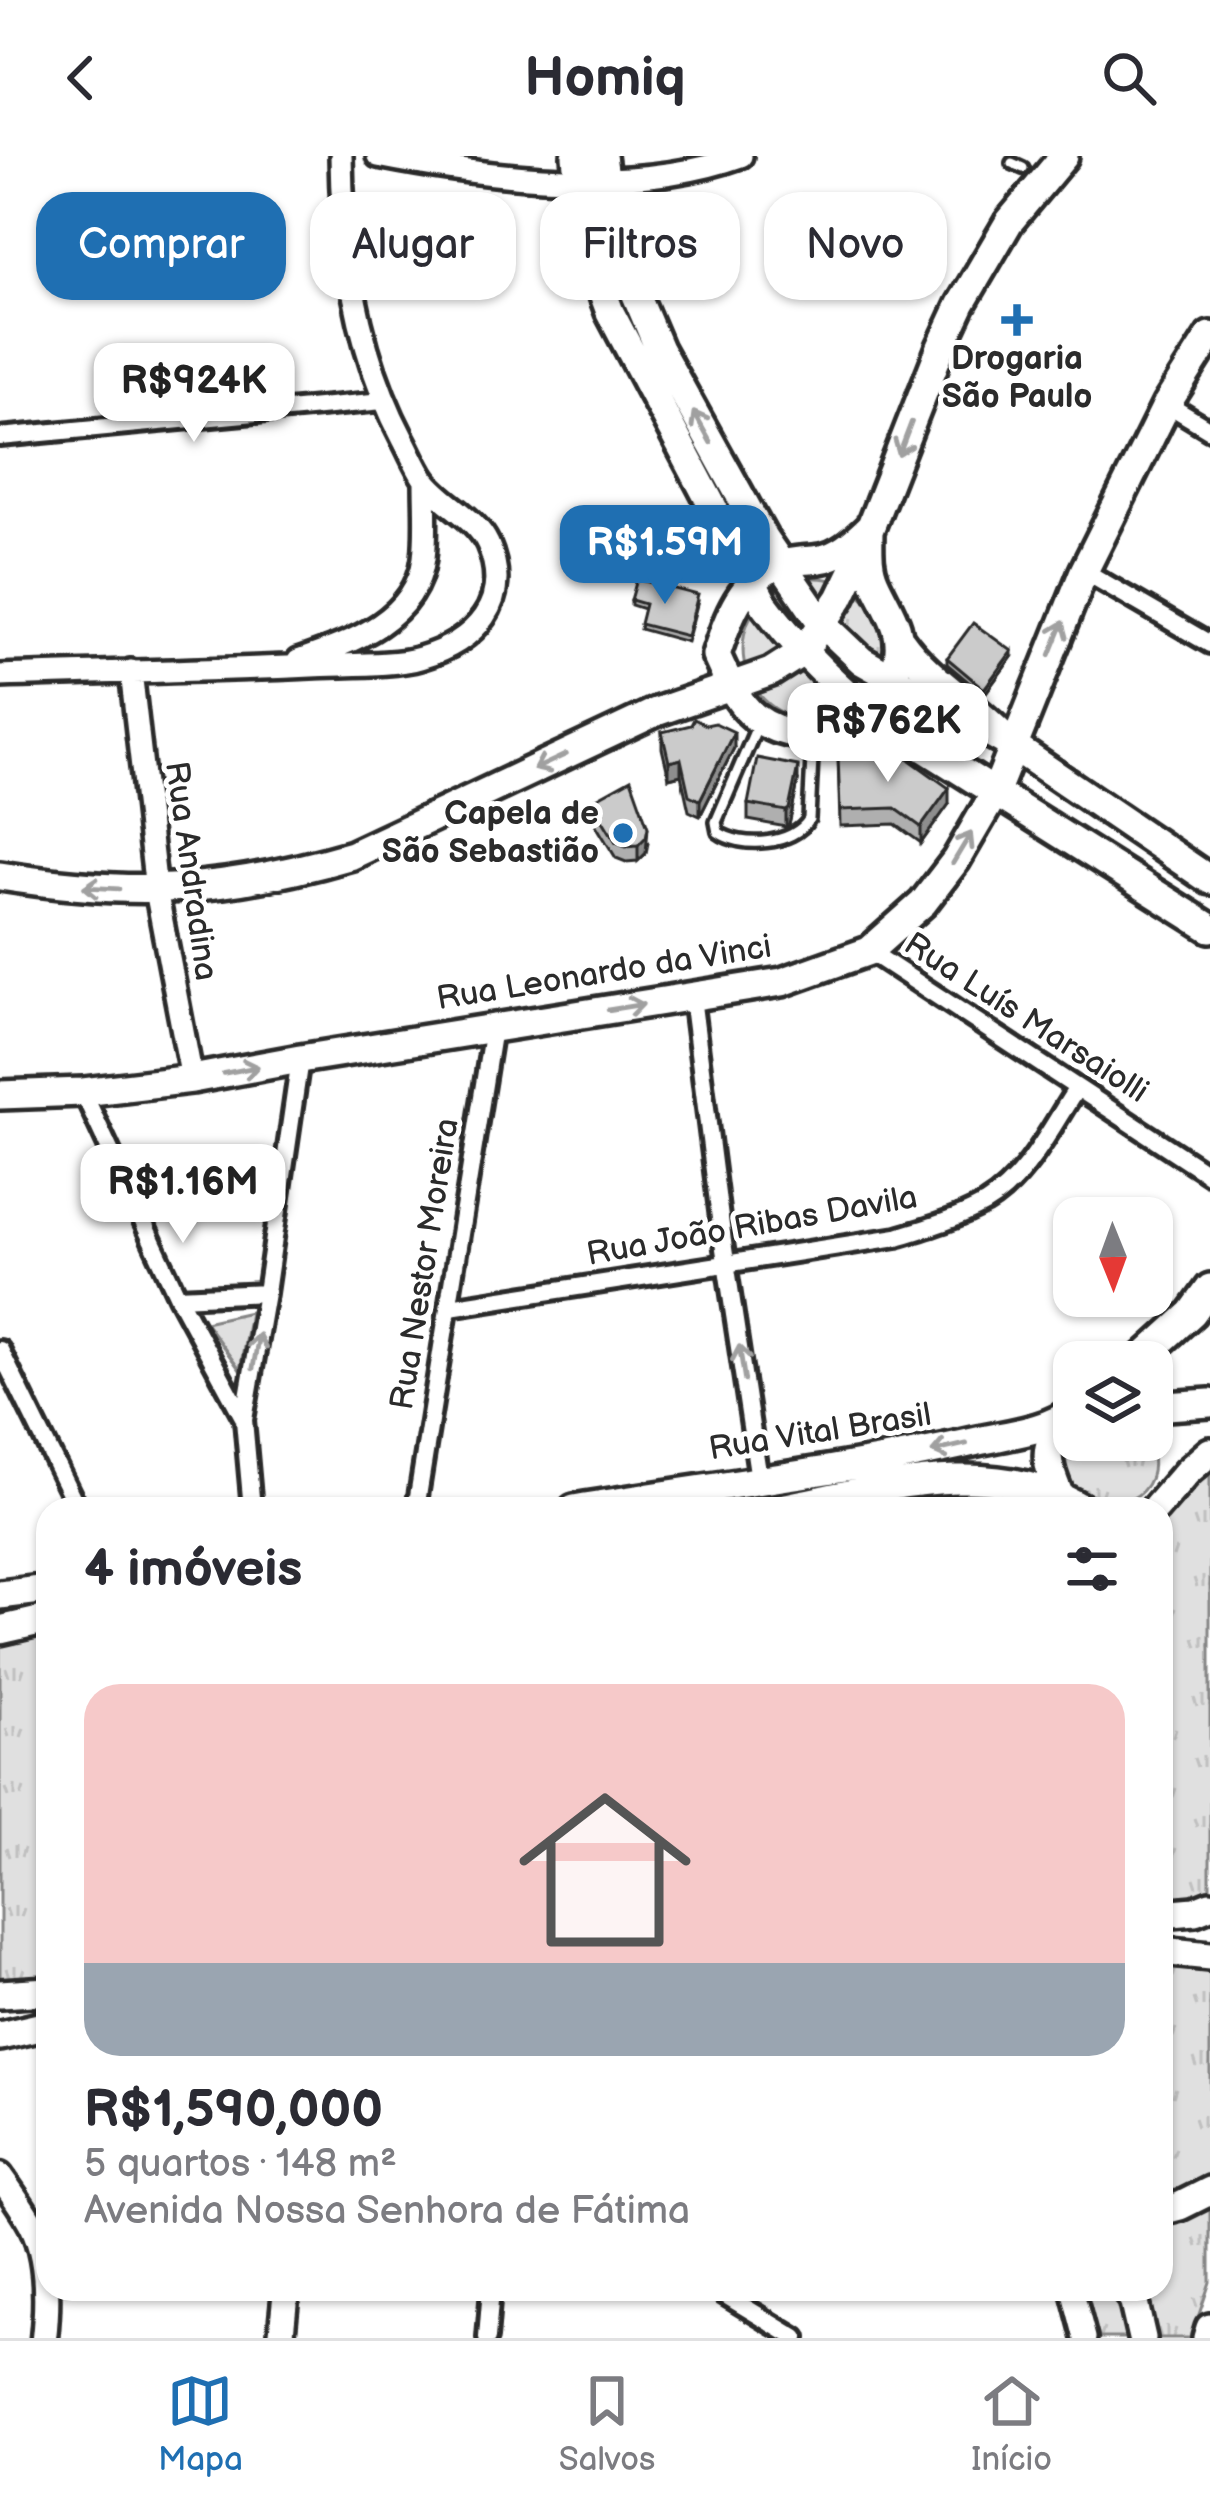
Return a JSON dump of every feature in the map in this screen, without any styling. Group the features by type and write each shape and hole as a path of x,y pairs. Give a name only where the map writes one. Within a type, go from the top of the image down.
{"main road":[{"path":"0,876 90,888 190,889 258,879 352,855 656,712 770,672 804,651 847,584 961,304 1009,222 1064,156"},
{"path":"590,167 620,257 659,349 764,539 823,624 845,648 893,680 1013,746 1210,880"},
{"path":"590,167 586,233 610,312 780,627 869,713 1210,928"},
{"name":"Rua Leonardo da Vinci","path":"0,1095 83,1092 192,1079 692,997 782,982 869,951 922,903 956,860 995,793 1084,571 1167,404 1210,336"},
{"path":"656,712 697,679 716,655 737,600 752,581 782,564 825,559 869,528"},
{"path":"869,528 868,560 874,581 912,658 1013,746"},
{"path":"656,712 722,705 799,734 848,726 881,700 893,680 901,641"},
{"path":"716,655 731,685 757,717"},
{"path":"1161,1341 1192,1313 1210,1288"},
{"path":"1173,1406 1210,1403"},
{"name":"Rua Vital Brasil","path":"648,1497 928,1453 1053,1422"},
{"path":"1053,1436 1048,1442 1049,1473 1059,1494"},
{"path":"1165,1497 1210,1452"},
{"name":"Rua Vital Brasil","path":"841,1497 939,1479 1008,1481 1064,1497"},
{"path":"0,1595 36,1590"},
{"path":"0,1630 36,1621"},
{"path":"1173,1913 1210,1908 1206,1925 1210,1943"},
{"path":"1173,1952 1210,1956"},
{"path":"0,1994 36,1992"},
{"path":"0,2036 36,2028"},
{"path":"5,2192 36,2237"},
{"path":"1173,2208 1210,2192"},
{"path":"44,2338 45,2301"},
{"path":"281,2338 285,2301"},
{"path":"1133,2301 1142,2338"},
{"path":"1207,2338 1210,2328"}],"street":[{"path":"0,676 417,660 472,633 493,602 496,566 486,539 425,481 382,400 351,281 340,156"},
{"path":"378,156 464,171 590,167 678,173 741,156"},
{"path":"0,437 382,400"},
{"path":"1167,404 1210,430"},
{"path":"274,668 346,643 400,610 411,595 424,558 425,481"},
{"path":"1084,571 1210,644"},
{"name":"Rua Andradina","path":"131,671 156,890 192,1079"},
{"name":"Rua Luís Marsaiolli","path":"869,951 1210,1174"},
{"path":"692,997 759,1479"},
{"name":"Rua Nestor Moreira","path":"418,1497 493,1028"},
{"path":"251,1497 244,1420 300,1059"},
{"name":"Rua João Ribas Davila","path":"450,1307 897,1237 942,1223 987,1203 1018,1176 1077,1088"},
{"path":"83,1092 178,1297 244,1420"},
{"path":"178,1297 266,1293"},
{"path":"0,1350 72,1497"},
{"path":"487,2338 490,2301"},
{"path":"736,2301 796,2338"},
{"path":"1075,2301 1085,2338"}],"lane":[{"path":"757,717 716,822 718,832 726,838 762,842 804,828 809,819 813,734"}],"green space":[{"path":"814,578 841,583 864,599 880,622 885,649 880,676 864,699 841,715 814,720 787,715 764,699 748,676 743,649 748,622 764,599 787,583"},
{"path":"250,1312 240,1370 205,1322"},
{"path":"1064,1461 1151,1461 1143,1490 1132,1497 1086,1497 1068,1482"},
{"path":"1210,1464 1210,1894 1182,1903 1173,1903 1173,1503"},
{"path":"1008,1489 1030,1497 946,1497"},
{"path":"36,1632 36,1981 0,1983 0,1640"},
{"path":"1173,1961 1210,1965 1210,2174 1196,2185 1173,2192"},
{"path":"1210,2203 1210,2282 1191,2338 1155,2338 1144,2301 1173,2301 1173,2218"},
{"path":"1081,2301 1122,2301 1132,2338 1093,2338"}],"building":[{"path":"637,579 698,595 687,636 640,624 645,604 631,600"},
{"path":"973,623 1012,651 984,689 947,658"},
{"path":"694,719 734,732 700,800 689,795 681,759 669,762 662,732 691,725"},
{"path":"896,750 949,788 921,827 895,808 840,810 838,755"},
{"path":"757,758 798,766 786,811 748,804"},
{"name":"Capela de São Sebastião","path":"631,779 648,827 638,845 626,846 616,842 591,801"}],"place":[{"name":"Drogaria São Paulo","path":"1017,320"},
{"name":"Capela de São Sebastião","path":"623,833"}]}
